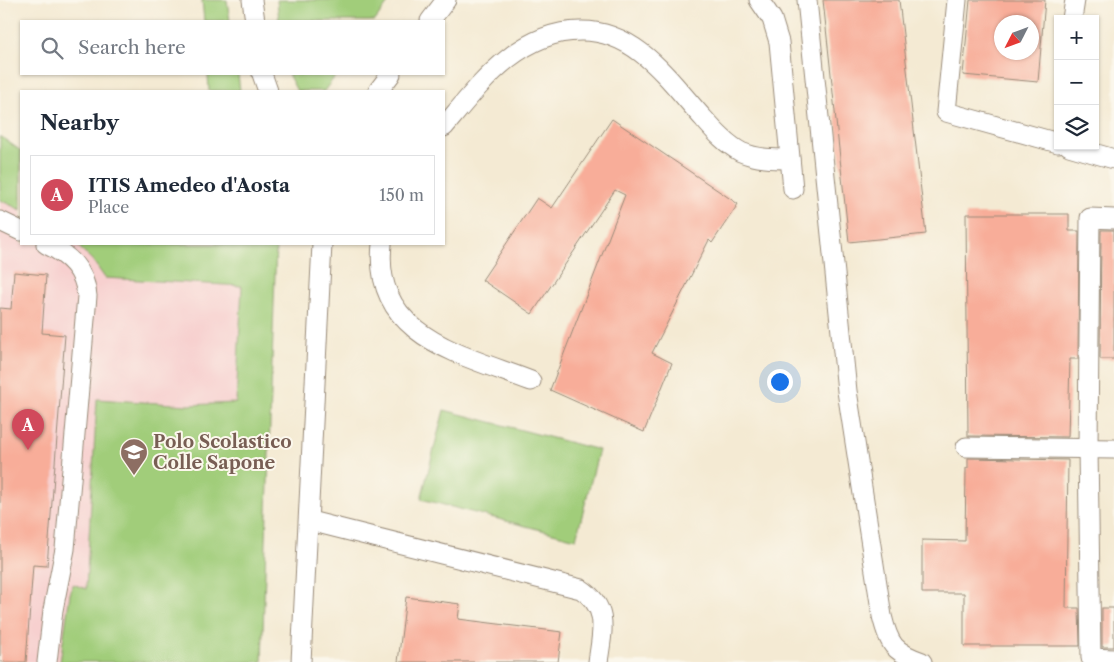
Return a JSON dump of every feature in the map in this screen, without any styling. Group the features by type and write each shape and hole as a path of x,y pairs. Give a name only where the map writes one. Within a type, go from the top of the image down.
{"lane":[{"path":"252,0 255,20"},
{"path":"431,20 446,0"},
{"path":"759,0 772,19 779,42 793,188"},
{"path":"807,0 847,391 882,616 892,645 905,656 922,662"},
{"path":"957,0 946,112 1054,140"},
{"path":"1073,15 1075,0"},
{"path":"445,126 486,79 511,56 545,37 571,31 585,31 612,35 645,54 715,131 732,146 759,157 790,159"},
{"path":"262,75 268,90"},
{"path":"379,90 390,75"},
{"path":"1085,150 1114,159"},
{"path":"1114,219 1090,218 1088,448 1091,658 1114,659"},
{"path":"0,221 20,231"},
{"path":"47,662 53,610 65,549 87,296 84,280 75,265 64,254 48,245"},
{"path":"301,662 310,521 322,245"},
{"path":"382,245 382,276 385,288 396,310 408,323 422,335 445,348 531,381"},
{"path":"966,447 1114,449"},
{"path":"310,521 581,589 597,603 601,615 603,627 598,662"}],"shaded area":[{"name":"Polo Scolastico Colle Sapone","path":"0,136 20,150 20,245 276,245 262,662 0,662"}],"green space":[{"path":"202,0 227,0 230,20 204,20"},
{"path":"277,0 390,0 376,20 279,20"},
{"path":"208,75 238,75 240,90 209,90"},
{"path":"289,75 336,75 325,90 296,90"},
{"path":"0,136 20,150 20,210 0,200"},
{"path":"77,245 276,245 262,662 60,662 73,584 86,589 97,399 188,405 236,403 242,286 105,278 93,261"},
{"path":"444,410 599,450 576,539 421,499"}],"building":[{"path":"823,0 899,0 926,234 849,242"},
{"path":"970,0 1045,0 1038,82 963,75"},
{"path":"612,119 738,204 712,243 709,240 652,353 672,363 644,432 550,390 625,195 615,190 532,314 482,280 537,198 552,208"},
{"path":"966,214 1069,214 1069,231 1079,231 1078,359 1070,359 1068,437 968,436"},
{"path":"1101,230 1114,230 1114,359 1100,359"},
{"path":"14,272 46,275 42,333 65,335 47,566 33,565 26,662 0,662 0,308 11,309"},
{"path":"968,458 1068,460 1066,608 1079,608 1080,646 964,646 964,593 922,593 922,540 965,541 966,468 968,468"},
{"path":"406,597 460,604 458,619 562,632 558,662 398,662"},
{"path":"1102,608 1114,608 1114,647 1102,647"}],"place":[{"name":"ITIS Amedeo d'Aosta","path":"28,450"},
{"name":"Polo Scolastico Colle Sapone","path":"134,476"}]}
